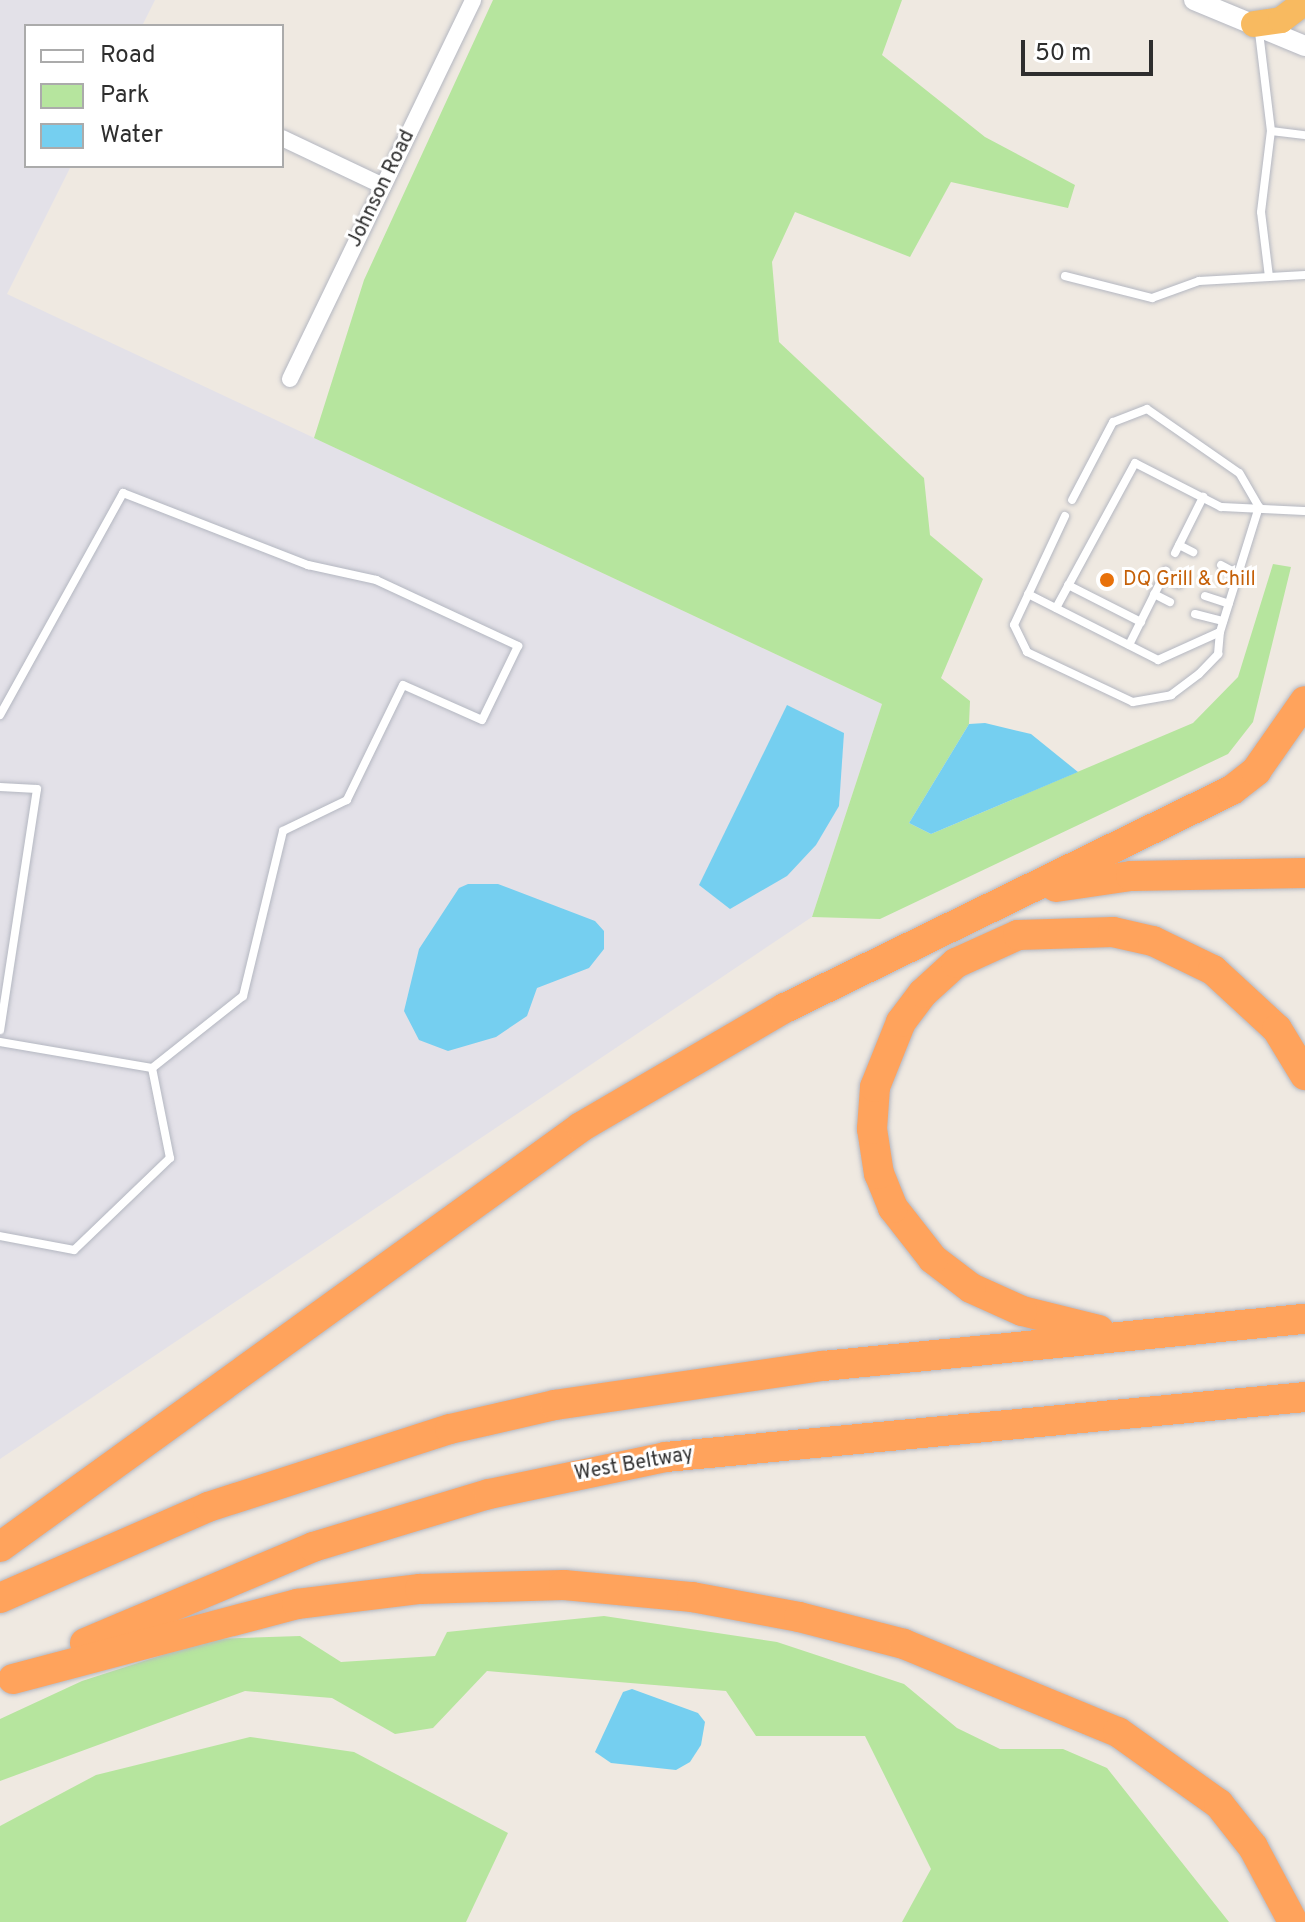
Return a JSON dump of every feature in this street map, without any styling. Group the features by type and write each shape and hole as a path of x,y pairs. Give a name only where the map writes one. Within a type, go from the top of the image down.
{"highway":[{"path":"1254,24 1281,20 1305,2"},
{"path":"0,1547 581,1127 785,1008 1232,790 1264,762 1305,701"},
{"path":"1024,892 1131,876 1305,873"},
{"path":"1145,1335 1081,1328 1022,1311 971,1288 907,1230 879,1174 872,1129 875,1087 901,1022 956,963 991,944 1046,930 1113,932 1174,949 1213,970 1277,1029 1305,1075"},
{"path":"0,1598 208,1507 450,1429 676,1384 1295,1320"},
{"name":"West Beltway","path":"6,1682 143,1613 299,1552 489,1494 666,1457 1297,1398"},
{"path":"6,1682 282,1607 420,1589 564,1585 692,1597 799,1617 904,1644 1118,1732 1219,1804 1253,1847 1293,1922"}],"street":[{"name":"Johnson Road","path":"290,379 473,0"},
{"path":"1195,0 1305,46"},
{"path":"284,139 383,186"}],"lane":[{"path":"1254,24 1265,48 1271,131 1261,212 1269,277"},
{"path":"1271,131 1305,135"},
{"path":"1065,276 1152,298 1199,281 1305,275"},
{"path":"1065,516 1014,625 1027,652 1133,702 1171,695 1199,674 1218,654 1223,621 1259,507 1239,473 1147,409 1113,422 1072,500"},
{"path":"1056,608 1135,463 1221,507 1305,511"},
{"path":"0,715 123,493 308,565 376,580 518,646 482,720 403,685 347,800 283,831 243,996 152,1068 0,1042"},
{"path":"1193,552 1177,549 1203,497"},
{"path":"1221,565 1238,574"},
{"path":"1129,645 1164,574 1179,584"},
{"path":"1068,585 1141,622"},
{"path":"1028,594 1158,660 1220,632"},
{"path":"1154,594 1170,602"},
{"path":"1205,596 1229,604"},
{"path":"1195,614 1223,621"},
{"path":"0,787 37,789 0,1030"},
{"path":"0,1236 74,1250 170,1158 152,1068"}],"shaded area":[{"path":"0,0 155,0 143,24 24,24 24,168 70,168 7,294 882,704 812,917 0,1459"}],"green space":[{"path":"493,0 902,0 882,55 985,137 1075,185 1068,208 951,182 910,257 795,212 772,262 779,342 924,478 930,535 983,579 941,678 970,701 969,724 909,823 931,834 1193,723 1238,677 1273,564 1291,567 1253,722 1228,754 880,919 812,917 882,704 314,438 364,280"},
{"path":"604,1616 777,1642 904,1684 957,1728 1000,1749 1063,1749 1107,1768 1229,1922 902,1922 931,1869 865,1736 756,1736 726,1691 487,1671 433,1728 395,1734 332,1698 245,1691 0,1781 0,1719 82,1681 212,1639 300,1636 341,1662 435,1656 447,1632"},
{"path":"250,1737 354,1752 508,1833 466,1922 0,1922 0,1826 96,1775"}],"water":[{"path":"787,705 844,733 839,806 816,845 787,876 730,909 699,885"},
{"path":"985,723 1031,734 1078,772 931,834 909,823 969,724"},
{"path":"468,884 498,884 595,921 604,931 604,949 589,968 537,988 527,1016 496,1037 448,1051 419,1040 404,1011 419,949 459,888"},
{"path":"632,1689 698,1713 705,1722 701,1745 690,1762 676,1770 611,1763 595,1752 623,1692"}],"place":[{"name":"DQ Grill & Chill","path":"1107,580"}]}
